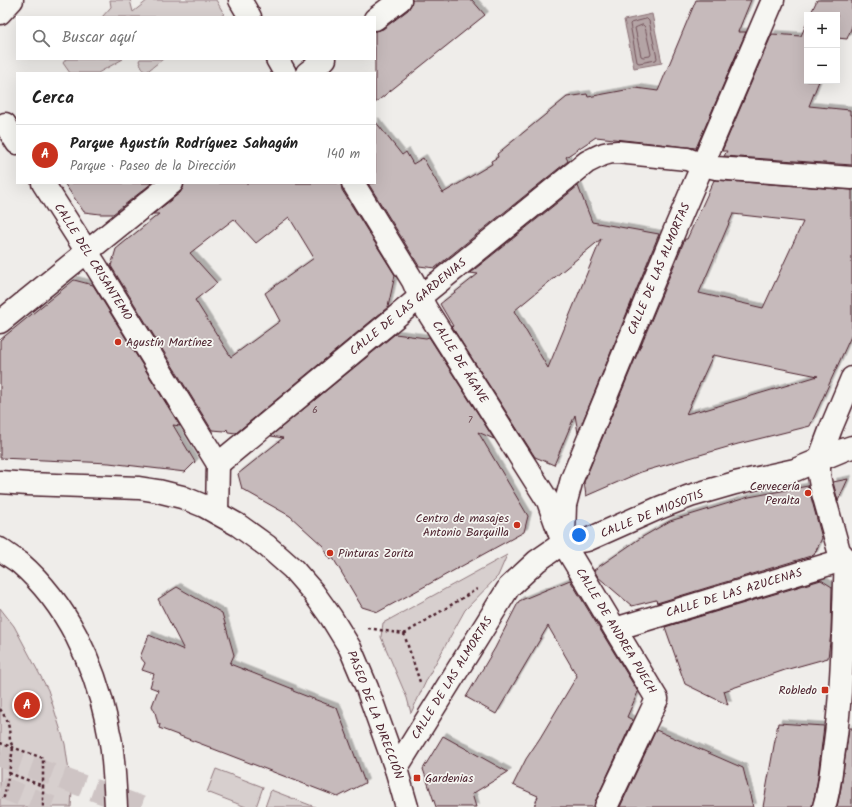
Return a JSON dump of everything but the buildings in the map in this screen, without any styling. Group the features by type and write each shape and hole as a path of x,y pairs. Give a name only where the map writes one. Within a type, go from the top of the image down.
{"street":[{"path":"0,13 12,0"},
{"path":"240,0 249,16"},
{"path":"376,18 400,0"},
{"name":"CALLE DE LAS ALMORTAS","path":"563,544 565,505 572,479 773,0"},
{"path":"277,60 284,72"},
{"path":"308,72 324,60"},
{"path":"5,124 16,141"},
{"name":"CALLE DE LAS GARDENIAS","path":"218,464 420,297 587,162 602,154 617,152 687,159 703,165"},
{"path":"703,165 716,168 852,178"},
{"name":"CALLE DEL CRISANTEMO","path":"44,184 218,464"},
{"path":"0,322 171,184"},
{"name":"CALLE DE ÁGAVE","path":"354,184 413,281 426,309 548,501 563,544"},
{"path":"824,807 828,796 836,737 849,560 839,551 821,486 819,460 852,378"},
{"name":"CALLE DE MIOSOTIS","path":"509,587 537,561 563,544 587,540 690,496 735,483 795,470 852,447"},
{"path":"217,512 218,464"},
{"name":"PASEO DE LA DIRECCIÓN","path":"0,482 139,488 158,491 190,500 217,512 267,546 293,569 314,592 332,617 350,648 367,688 396,770 407,807"},
{"name":"PASEO DE LA DIRECCIÓN","path":"0,496 7,491 28,484"},
{"name":"CALLE DE ANDREA PUECH","path":"563,544 657,699 606,807"},
{"path":"0,549 19,563 49,594 65,616 83,649 100,693 111,743 116,807"},
{"name":"CALLE DE LAS AZUCENAS","path":"615,629 849,560"},
{"name":"CALLE DE LAS ALMORTAS","path":"396,770 509,587"}],"path":[{"path":"364,628 404,634 478,589"},
{"path":"404,634 421,685"},
{"path":"0,709 7,720 10,740 13,748 4,797 0,796"},
{"path":"0,743 43,758 43,807"},
{"path":"9,773 43,786"}],"shaded area":[{"path":"110,0 130,0 133,12 148,0 216,0 224,14 221,16 103,16 111,7"},
{"path":"65,60 121,60 100,72 69,72 63,63"},
{"path":"162,60 146,72 144,72 139,61"},
{"path":"507,555 498,576 465,610 429,675 411,713 407,698 381,637 383,623"},
{"path":"0,608 14,626 48,690 65,744 72,792 71,807 0,807"},
{"path":"216,769 263,787 256,807 246,807 207,792"},
{"path":"271,790 315,807 265,807"}],"water":[{"path":"652,14 662,63 634,68 624,20"}],"tunnel":[{"path":"0,756 141,807"},
{"path":"0,787 52,807"}],"place":[{"name":"Agustín Martínez","path":"118,342"},
{"name":"Cervecería Peralta","path":"808,493"},
{"name":"Centro de masajes Antonio Barquilla","path":"517,525"},
{"name":"Pinturas Zorita","path":"330,553"},
{"name":"Robledo","path":"825,690"},
{"name":"Parque Agustín Rodríguez Sahagún","path":"27,705"},
{"name":"Gardenias","path":"417,778"}]}
